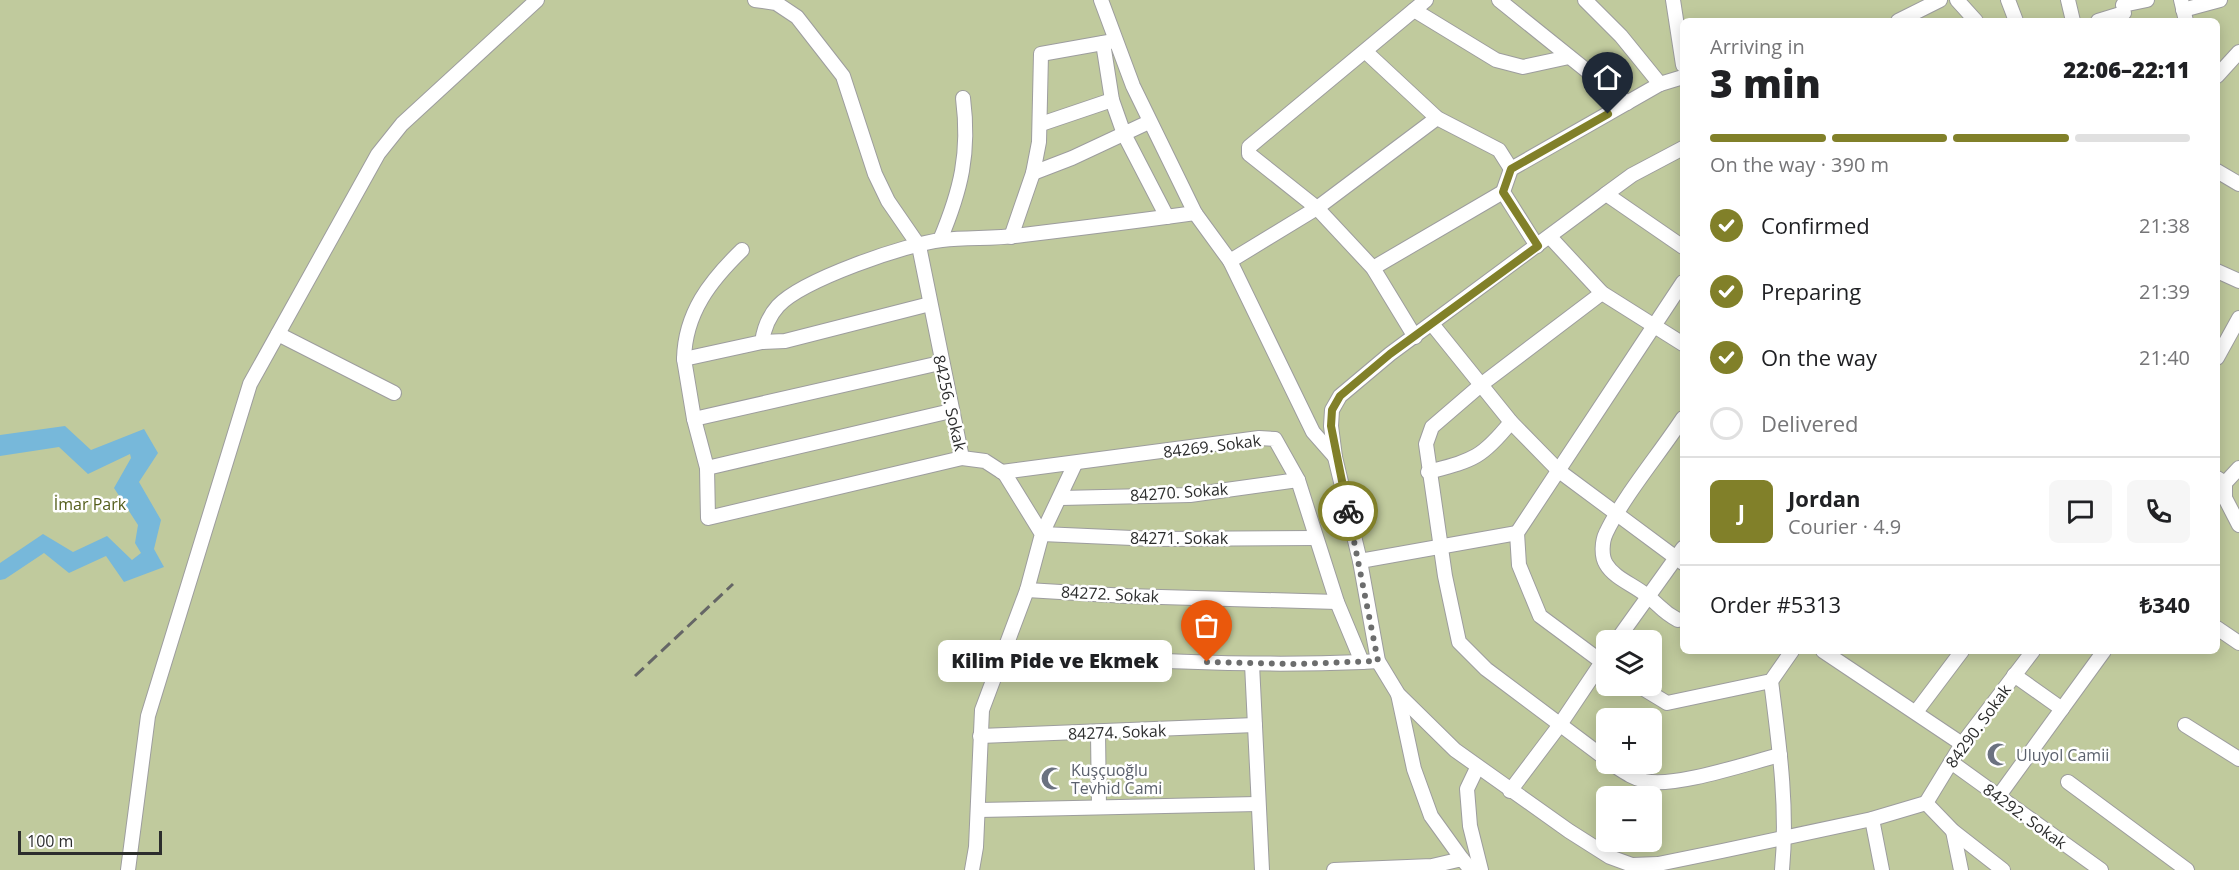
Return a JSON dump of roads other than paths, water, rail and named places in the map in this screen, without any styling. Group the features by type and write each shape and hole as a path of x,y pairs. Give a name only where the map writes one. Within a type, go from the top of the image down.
{"street":[{"path":"128,870 148,716 250,384 378,154 402,124 537,0"},
{"path":"755,0 776,3 797,17 843,76 875,174 888,201 919,246"},
{"path":"1101,0 1108,42 1112,100 1124,134 1167,217"},
{"path":"1415,337 1373,268 1317,208 1249,154 1250,147 1426,0"},
{"path":"1499,0 1627,104"},
{"path":"1584,0 1621,36 1660,84"},
{"path":"1673,0 1680,46"},
{"path":"1904,18 1940,0"},
{"path":"1957,0 1973,18"},
{"path":"2008,0 2015,18"},
{"path":"2068,0 2072,18"},
{"path":"2105,18 2147,0"},
{"path":"2183,10 2220,0"},
{"path":"1414,10 1496,60 1523,67 1569,57"},
{"path":"1108,42 1195,213 1230,261 1313,432 1335,457"},
{"path":"1011,237 1033,173 1041,124 1041,54 1108,42"},
{"path":"1366,52 1437,118 1499,150 1511,169"},
{"path":"2220,73 2239,52"},
{"path":"1373,268 1503,192 1511,169 1660,84 1680,78"},
{"path":"940,240 957,198 966,155 963,99"},
{"path":"1041,124 1112,100"},
{"path":"1230,261 1317,208 1437,118"},
{"path":"1033,173 1149,122"},
{"path":"1680,150 1632,175 1432,324 1340,396 1332,410 1331,426 1335,457 1360,561 1378,661 1398,694 1455,750 1510,791 1610,857 1632,868 1872,819 1926,803 1953,831 2003,870"},
{"path":"2220,173 2239,184"},
{"path":"1503,192 1538,246"},
{"path":"1606,194 1680,245"},
{"path":"762,342 765,325 778,305 805,286 862,263 919,246 940,240 1011,237 1195,213"},
{"path":"1550,237 1602,292 1656,324 1680,342"},
{"name":"84256. Sokak","path":"919,246 940,363 962,458 985,461 1002,472 1023,500 1042,534"},
{"path":"742,250 715,277 694,309 684,339 684,359 694,419 707,468 708,518 962,458"},
{"path":"2220,272 2239,281"},
{"path":"1596,655 1540,616 1519,565 1517,532 1680,287"},
{"path":"1596,752 1486,669 1459,642 1452,619 1428,472 1426,444 1432,428 1482,384 1602,292"},
{"path":"684,359 762,342 785,340 930,304"},
{"path":"2220,353 2238,323"},
{"path":"1432,324 1511,422 1559,471 1680,555"},
{"path":"278,334 394,393"},
{"path":"694,419 940,363"},
{"path":"707,468 951,411"},
{"path":"1428,472 1473,459 1493,444 1511,422"},
{"path":"1680,422 1605,534 1602,547 1606,564 1623,580 1648,596 1662,611 1680,620"},
{"name":"84269. Sokak","path":"1002,472 1259,438 1275,439 1298,480 1337,602 1362,662"},
{"path":"972,870 978,810 982,710 1027,590 1042,534 1076,464"},
{"path":"2239,468 2221,481 2225,498 2239,525"},
{"name":"84270. Sokak","path":"1061,498 1190,495 1298,480"},
{"path":"1360,561 1441,548 1517,532"},
{"name":"84271. Sokak","path":"1042,534 1155,539 1316,538"},
{"path":"1624,630 1680,557"},
{"name":"84272. Sokak","path":"1027,590 1127,596 1337,602"},
{"path":"2220,630 2239,643"},
{"path":"1005,650 1118,659 1252,664 1378,661"},
{"path":"1782,870 1785,837 1780,755 1771,681 1790,654"},
{"path":"1828,654 1962,744"},
{"path":"1916,712 1960,654"},
{"name":"84290. Sokak","path":"1926,803 1962,744 2031,654"},
{"path":"1998,797 2102,654"},
{"path":"1252,664 1262,870"},
{"path":"1510,791 1596,674"},
{"path":"2014,675 2062,709"},
{"path":"1655,696 1667,703 1771,681"},
{"path":"1398,694 1414,769 1431,816 1466,865"},
{"name":"84274. Sokak","path":"980,736 1255,725"},
{"path":"2185,725 2239,759"},
{"path":"1098,733 1099,807"},
{"path":"1627,774 1648,782 1678,780 1780,755"},
{"name":"84292. Sokak","path":"1951,762 2101,870"},
{"path":"1478,768 1467,789 1470,826 1481,870"},
{"path":"2068,782 2187,870"},
{"path":"978,810 1257,804"},
{"path":"1872,819 1882,870"},
{"path":"1953,831 1961,870"},
{"path":"1334,870 1466,865"}],"water":[{"path":"65,426 91,450 144,429 158,453 139,482 161,520 154,549 164,567 124,582 106,556 69,573 44,553 0,580 0,563 43,534 73,552 107,536 132,560 141,553 135,543 138,525 114,488 131,458 130,454 88,474 59,447 0,456 0,435"}],"railway":[{"path":"635,676 733,584"}],"place":[{"name":"Kilim Pide ve Ekmek","path":"1207,662"},
{"name":"Uluyol Camii","path":"1998,755"},
{"name":"Kuşçuoğlu Tevhid Cami","path":"1053,779"}],"park label":[{"name":"İmar Park","path":"90,504"}]}
